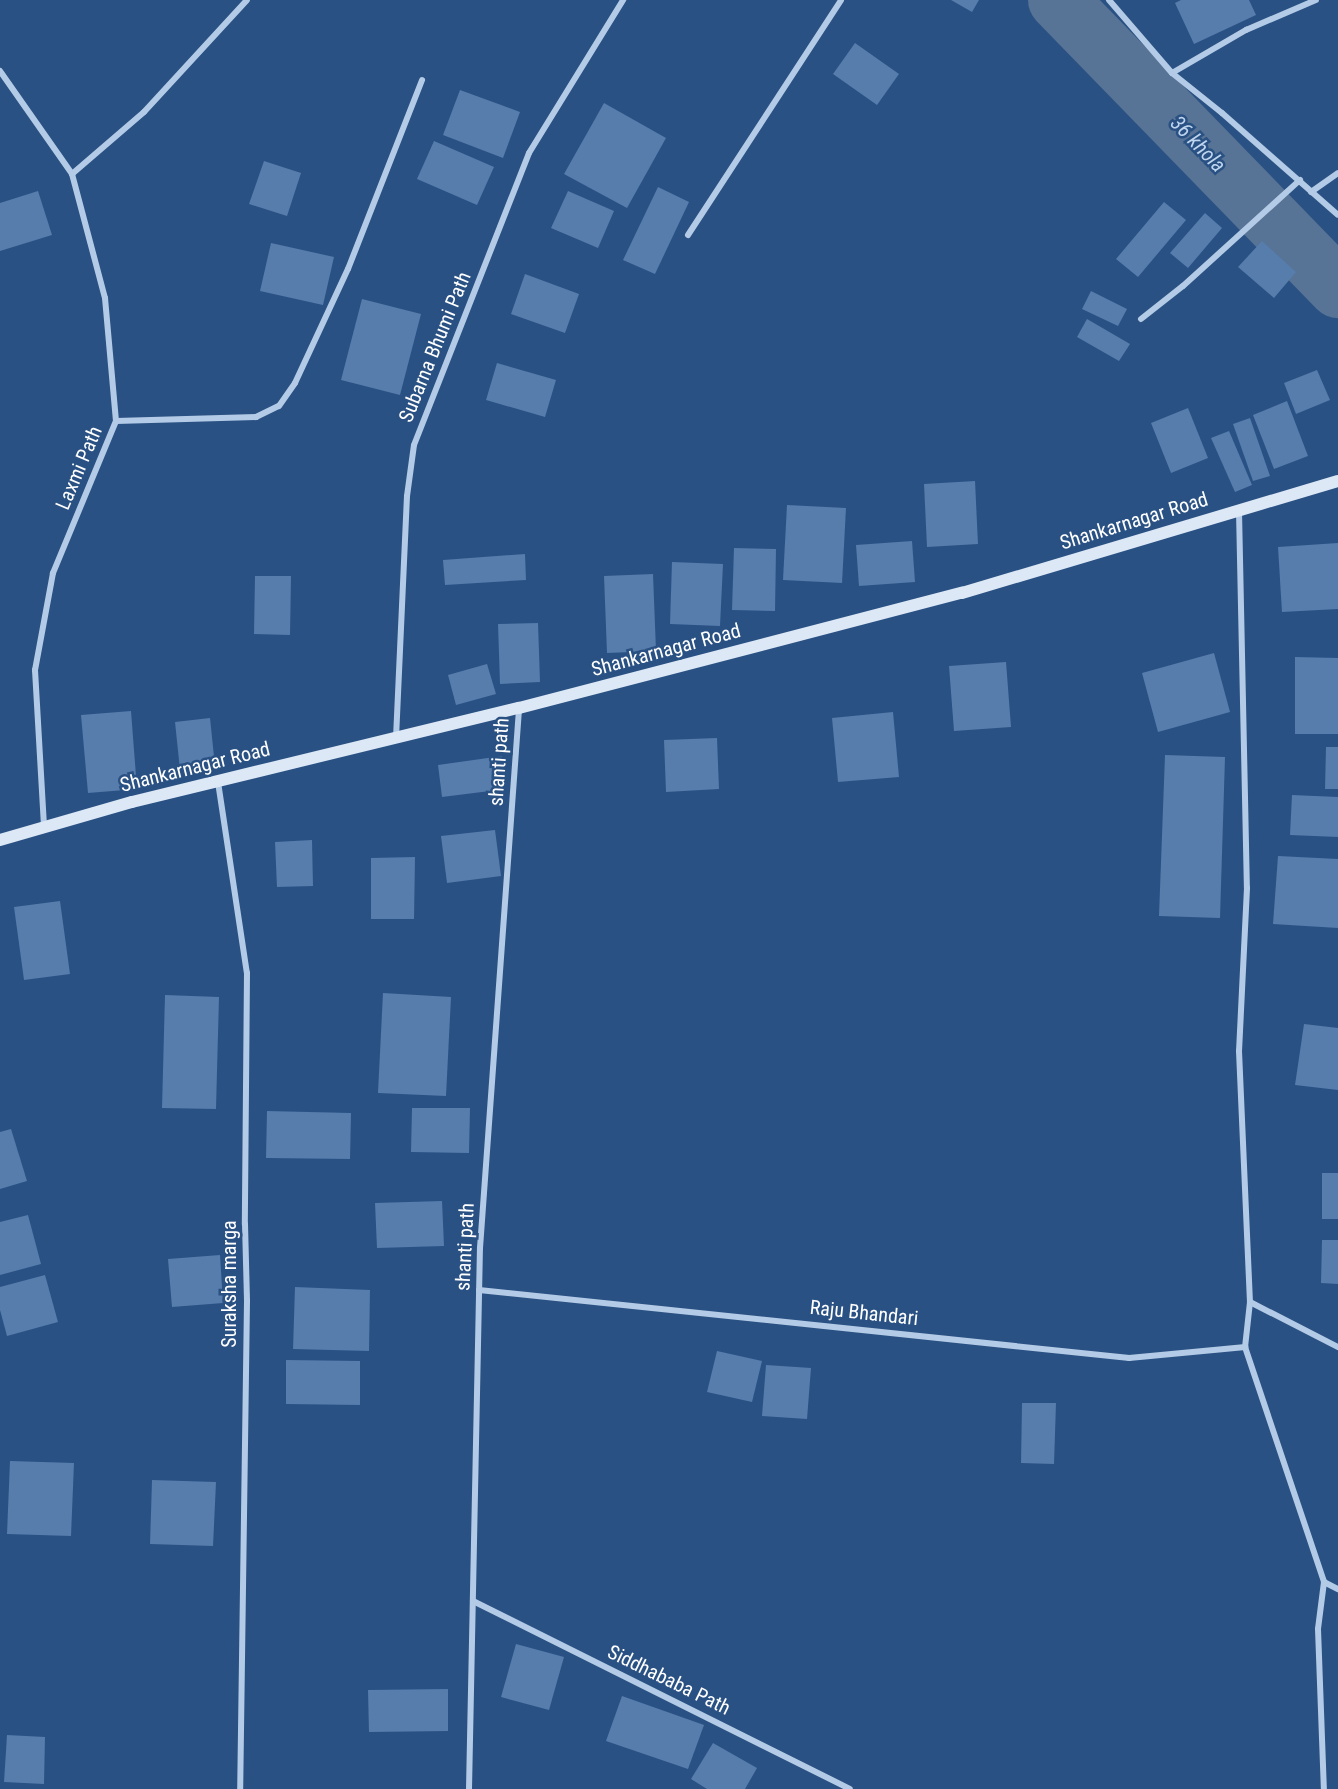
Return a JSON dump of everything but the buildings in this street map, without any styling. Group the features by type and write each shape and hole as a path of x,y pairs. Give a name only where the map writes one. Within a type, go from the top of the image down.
{"street":[{"path":"72,174 144,112 247,0"},
{"name":"Subarna Bhumi Path","path":"396,739 407,496 414,445 529,153 623,0"},
{"path":"688,235 841,0"},
{"path":"1109,0 1172,73 1300,180 1338,215"},
{"path":"1172,73 1246,30 1316,0"},
{"name":"Laxmi Path","path":"0,71 72,174 105,298 116,422 53,573 35,670 44,826"},
{"path":"116,422 256,417 279,406 295,383 348,269 422,80"},
{"path":"1311,192 1338,173"},
{"path":"1141,319 1183,286 1300,180"},
{"name":"Shankarnagar Road","path":"0,840 44,826 519,708 962,593 1338,482"},
{"path":"1239,510 1248,888 1239,1051 1250,1302 1245,1347 1324,1582 1318,1629 1324,1789"},
{"name":"shanti path","path":"469,1789 479,1290 519,708"},
{"name":"Suraksha marga","path":"218,782 247,973 245,1224 247,1301 240,1789"},
{"name":"Raju Bhandari","path":"479,1290 1129,1358 1245,1347"},
{"path":"1250,1302 1338,1347"},
{"path":"1324,1582 1338,1588"},
{"name":"Siddhababa Path","path":"472,1601 850,1789"}],"waterway":[{"name":"36 khola","path":"1058,0 1338,288"}]}
